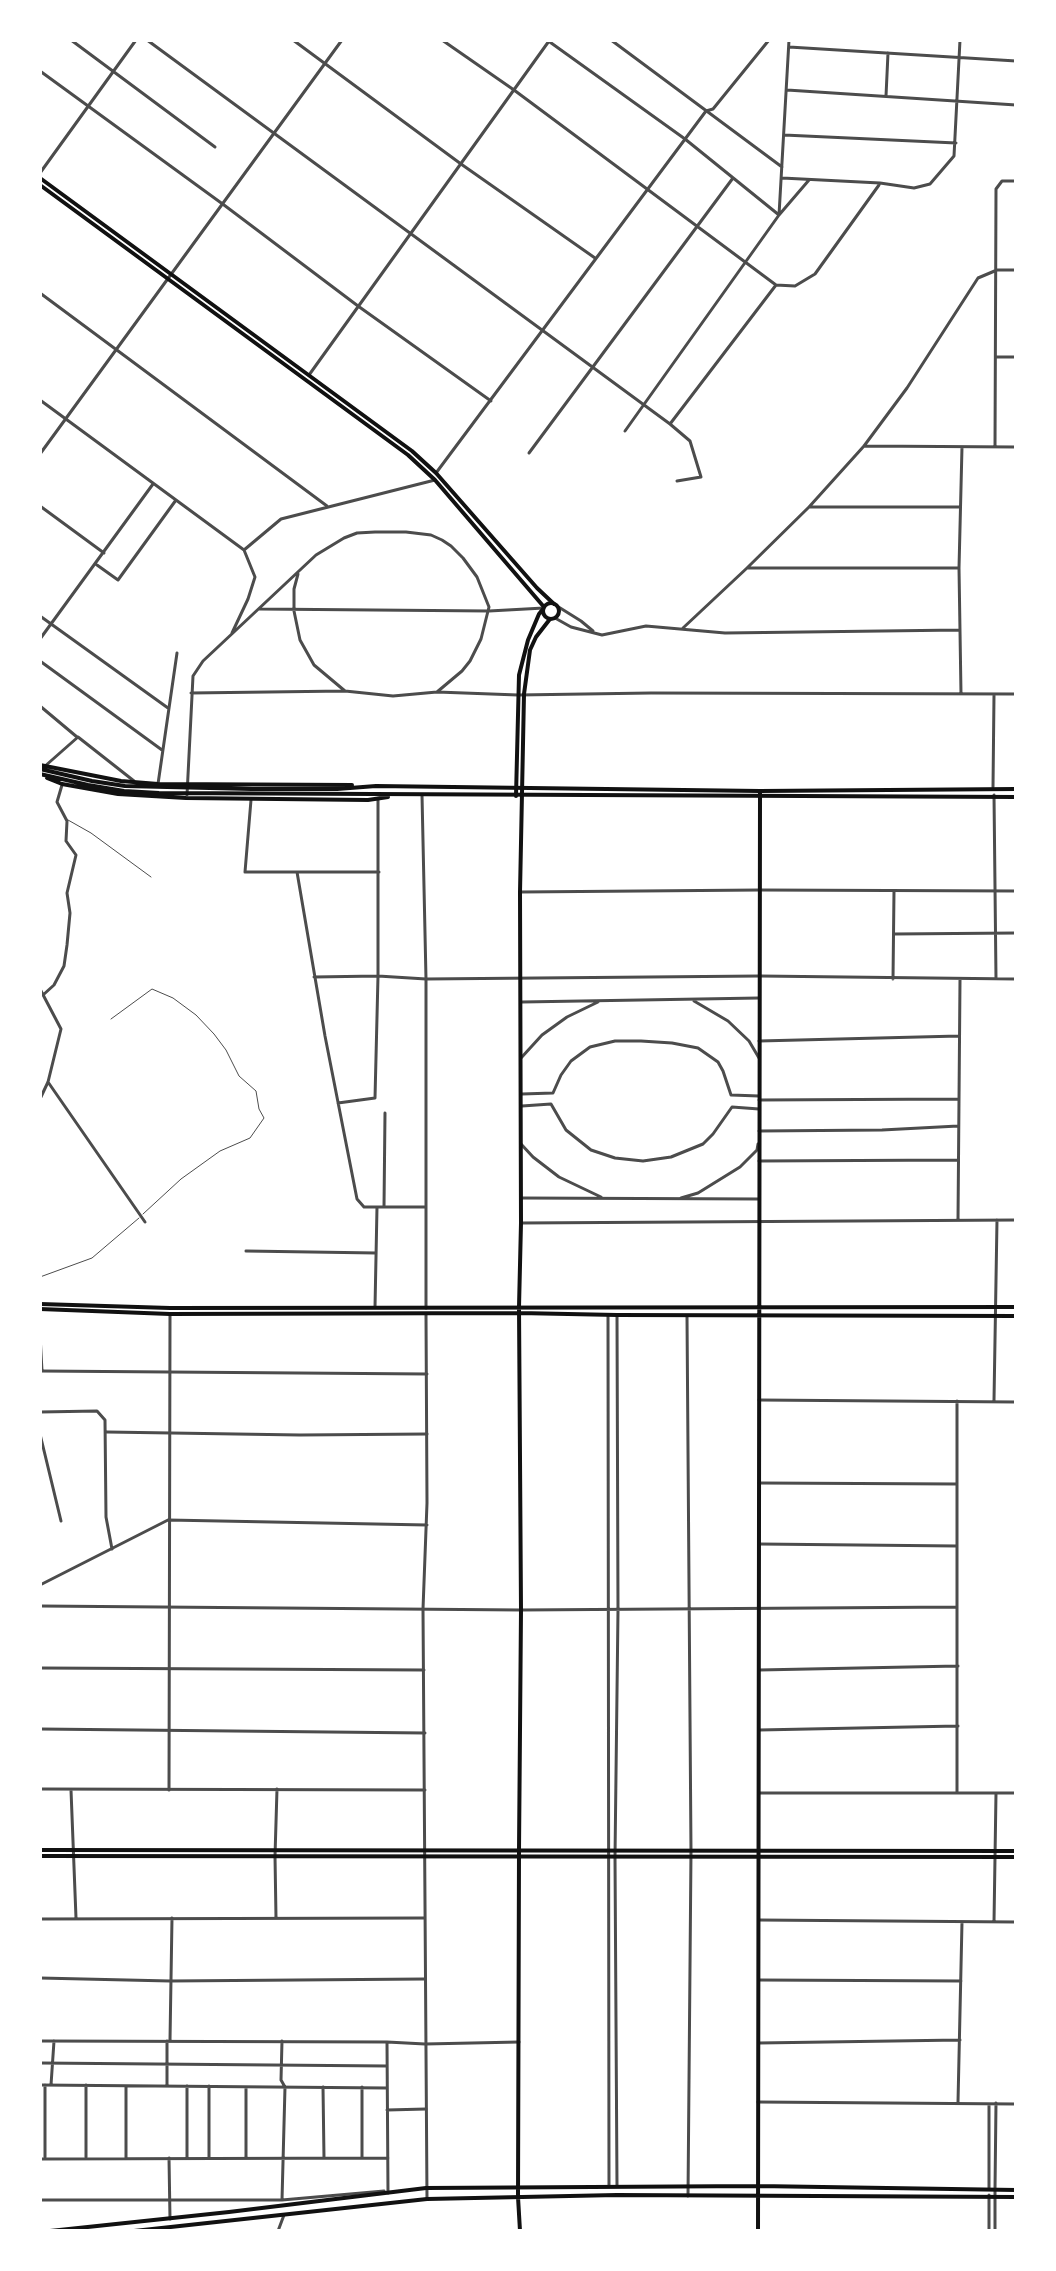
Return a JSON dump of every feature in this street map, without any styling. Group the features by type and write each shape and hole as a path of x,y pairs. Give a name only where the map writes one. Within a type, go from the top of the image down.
{"main road":[{"path":"40,175 169,277 435,477 544,608 544,616 552,619"},
{"path":"40,185 412,451 556,605 558,614 536,637 530,650 521,694"},
{"path":"520,2231 521,694 522,657 539,614 549,603 556,605"},
{"path":"41,770 158,784 760,791 1016,789"},
{"path":"41,770 62,784 118,794 251,800 406,795 1016,797"},
{"path":"41,770 125,786 337,792 379,797"},
{"path":"337,792 376,786"},
{"path":"758,2231 760,791"},
{"path":"40,1306 170,1311 1016,1307"},
{"path":"170,1311 375,1308 426,1311"},
{"path":"519,1310 608,1315 1016,1316"},
{"path":"40,1853 424,1850 1016,1854"},
{"path":"275,1853 424,1857 519,1853"},
{"path":"50,2231 170,2219 282,2202 426,2188 758,2186 1016,2190"},
{"path":"134,2231 427,2199 1016,2197"}],"street":[{"path":"71,40 215,147"},
{"path":"40,175 136,40"},
{"path":"147,40 670,424 690,441 701,477 677,481"},
{"path":"293,40 596,259"},
{"path":"40,454 342,40"},
{"path":"442,40 776,285 795,286 815,274 880,183"},
{"path":"611,40 782,167"},
{"path":"244,550 281,519 435,477 647,188 706,111 713,109 769,40"},
{"path":"779,215 789,40"},
{"path":"782,178 880,183 914,188 930,184 954,156 960,40"},
{"path":"309,375 548,41 685,139 779,215"},
{"path":"789,47 1016,61"},
{"path":"886,96 888,53"},
{"path":"40,71 491,401"},
{"path":"787,90 1016,105"},
{"path":"784,135 956,143"},
{"path":"529,453 733,178"},
{"path":"625,431 779,215 809,180"},
{"path":"995,447 996,189 1002,181 1016,181"},
{"path":"683,628 809,507 864,446 907,388 978,278 997,270 1016,270"},
{"path":"670,424 776,285"},
{"path":"40,293 327,506"},
{"path":"996,357 1016,357"},
{"path":"40,400 244,550 255,577 230,636"},
{"path":"864,446 1016,447"},
{"path":"961,694 959,568 962,447"},
{"path":"40,639 154,484"},
{"path":"96,564 118,580 176,500"},
{"path":"40,506 104,553"},
{"path":"809,507 960,507"},
{"path":"186,798 193,676 203,661 298,572 326,548 357,533 431,535 451,546 471,567 482,587 489,611 481,639 470,661 437,692"},
{"path":"747,568 959,568"},
{"path":"298,572 294,611 300,640 320,671 345,691"},
{"path":"556,605 602,635 646,626 725,633 960,630"},
{"path":"259,609 489,611 544,608"},
{"path":"40,616 168,708"},
{"path":"552,619 581,630 594,631"},
{"path":"158,784 177,653"},
{"path":"40,661 162,750"},
{"path":"191,693 345,691 393,696 437,692 1016,694"},
{"path":"994,694 996,979"},
{"path":"40,706 135,782"},
{"path":"41,770 78,737"},
{"path":"43,995 54,985 64,966 70,913 67,893 76,855 66,841 66,819 57,802 62,784"},
{"path":"422,795 427,1207 427,1525 423,1609 427,2199"},
{"path":"338,1103 375,1098 379,797"},
{"path":"251,800 245,872 379,872"},
{"path":"297,872 357,1199 364,1207 427,1207"},
{"path":"893,979 894,891"},
{"path":"520,892 1016,891"},
{"path":"894,934 1016,933"},
{"path":"314,977 1016,979"},
{"path":"958,1220 960,980"},
{"path":"40,989 61,1029 48,1082 40,1099"},
{"path":"522,1002 759,998"},
{"path":"692,1000 728,1021 749,1041 759,1058"},
{"path":"521,1058 542,1035 567,1017 602,1001"},
{"path":"759,1041 959,1036"},
{"path":"522,1094 554,1093 571,1061 590,1047 615,1041 641,1041 698,1048 718,1062 731,1095 741,1097 958,1099"},
{"path":"48,1082 145,1222"},
{"path":"535,1094 535,1105"},
{"path":"739,1106 741,1097"},
{"path":"522,1106 551,1104 566,1130 591,1150 615,1158 643,1161 671,1157 703,1144 730,1108 759,1109"},
{"path":"384,1207 385,1113"},
{"path":"678,1199 698,1193 740,1167 757,1150 759,1133 958,1126"},
{"path":"521,1144 559,1177 605,1199"},
{"path":"759,1161 958,1160"},
{"path":"521,1198 759,1199"},
{"path":"375,1308 377,1207"},
{"path":"994,1401 997,1220"},
{"path":"521,1223 1016,1220"},
{"path":"246,1251 376,1253"},
{"path":"169,1790 170,1311"},
{"path":"608,1315 609,2186"},
{"path":"617,1315 617,2186"},
{"path":"687,1315 691,1854 688,2196"},
{"path":"40,1335 41,1371 427,1374"},
{"path":"759,1400 1016,1402"},
{"path":"957,1401 957,1793"},
{"path":"40,1412 97,1411 105,1420 106,1517 112,1549"},
{"path":"107,1432 427,1434"},
{"path":"40,1434 61,1521"},
{"path":"759,1483 957,1484"},
{"path":"40,1585 168,1520 427,1525"},
{"path":"759,1544 957,1546"},
{"path":"40,1606 521,1610 957,1607"},
{"path":"759,1670 958,1666"},
{"path":"40,1668 424,1670"},
{"path":"759,1730 958,1726"},
{"path":"40,1729 425,1733"},
{"path":"40,1789 425,1790"},
{"path":"71,1789 76,1918"},
{"path":"276,1918 277,1789"},
{"path":"759,1793 1016,1793"},
{"path":"994,1922 996,1793"},
{"path":"167,2086 172,1918"},
{"path":"40,1919 424,1918"},
{"path":"759,1920 1016,1922"},
{"path":"958,2104 962,1922"},
{"path":"40,1978 170,1981 424,1979"},
{"path":"759,1980 961,1981"},
{"path":"759,2043 960,2040"},
{"path":"40,2041 519,2042"},
{"path":"51,2085 54,2041"},
{"path":"40,2200 282,2202 285,2087 281,2080 282,2041"},
{"path":"387,2042 388,2192"},
{"path":"40,2063 387,2066"},
{"path":"387,2088 43,2085 43,2159 388,2158"},
{"path":"86,2085 86,2159"},
{"path":"126,2086 126,2158"},
{"path":"187,2086 187,2157"},
{"path":"209,2086 209,2157"},
{"path":"246,2087 246,2157"},
{"path":"323,2087 324,2158"},
{"path":"362,2087 362,2158"},
{"path":"758,2102 1016,2104"},
{"path":"989,2103 995,2231"},
{"path":"992,2189 996,2103"},
{"path":"387,2110 426,2109"},
{"path":"169,2157 170,2219"},
{"path":"989,2231 992,2197"},
{"path":"278,2231 284,2215"}],"lane":[{"path":"66,819 91,833 151,877"},
{"path":"40,1277 92,1258 181,1179 220,1151 250,1138 264,1118 256,1091 239,1076 214,1034 196,1015 173,998 152,989 111,1019"}]}
